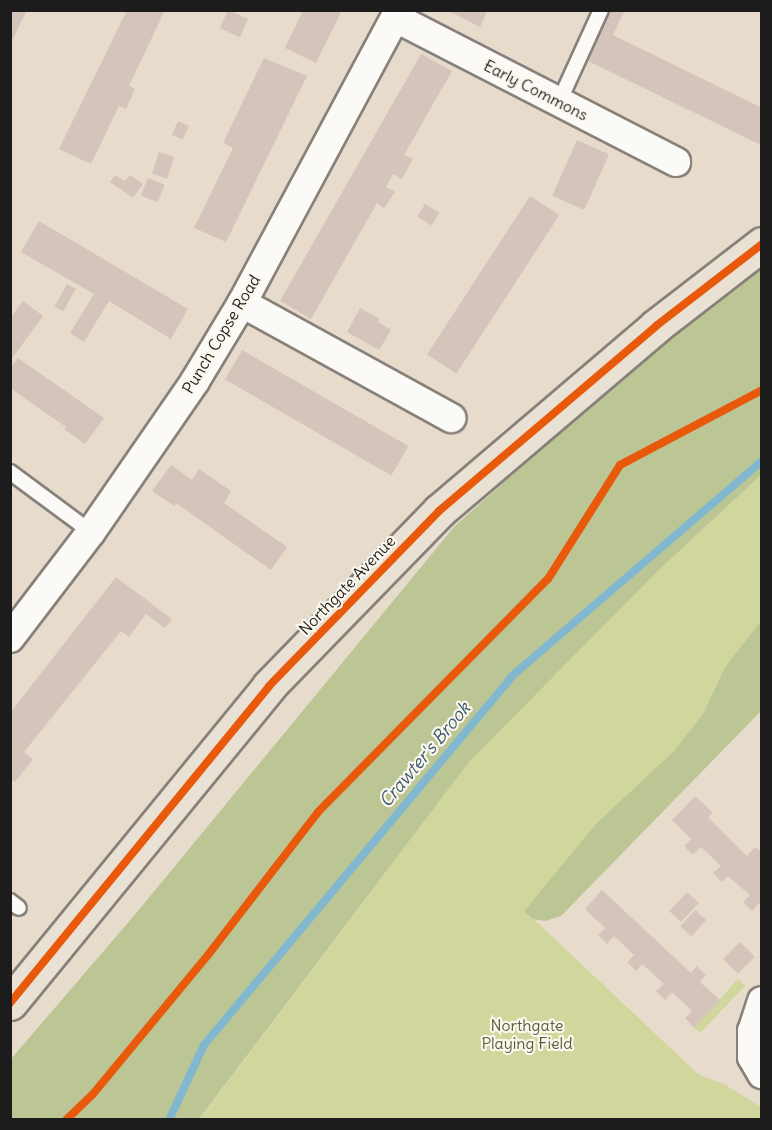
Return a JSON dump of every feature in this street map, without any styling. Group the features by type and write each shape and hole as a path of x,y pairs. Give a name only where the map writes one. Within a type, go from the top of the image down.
{"main road":[{"name":"Northgate Avenue","path":"10,1003 269,686 439,511 656,326 762,244"}],"street":[{"name":"Early Commons","path":"398,14 559,102 676,162"},
{"name":"Punch Copse Road","path":"10,638 91,532 195,381 242,303 398,14"},
{"path":"242,303 451,418"},
{"path":"762,1001 752,1030 752,1056 762,1074"}],"lane":[{"path":"559,102 601,10"},
{"path":"10,472 91,532"}],"green space":[{"path":"761,264 761,475 660,569 469,762 199,1119 11,1120 11,1059 138,911 454,527 630,369"},
{"name":"Northgate Playing Field","path":"761,475 761,621 725,667 703,714 674,751 524,910 699,1075 724,1084 761,1107 761,1119 199,1120 469,762 660,569"},
{"path":"761,621 761,711 561,916 545,921 533,919 524,911 596,824 674,751 703,714 725,667"},
{"path":"738,979 745,986 700,1033 694,1028"}],"building":[{"path":"10,10 27,10 10,45"},
{"path":"127,10 165,10 129,86 135,89 126,109 119,106 91,164 59,149"},
{"path":"228,10 248,19 240,37 220,28"},
{"path":"303,10 342,10 316,63 285,48"},
{"path":"447,10 488,10 480,27"},
{"path":"609,10 625,10 613,35 762,108 761,145 586,60"},
{"path":"421,54 452,71 404,155 413,159 402,179 393,174 386,187 395,192 384,208 377,203 311,319 280,301"},
{"path":"264,58 307,76 226,242 194,228 233,148 223,143"},
{"path":"178,121 189,126 183,140 172,135"},
{"path":"577,140 609,154 584,210 552,196"},
{"path":"159,152 174,157 167,179 152,174"},
{"path":"115,175 125,181 130,175 143,184 133,198 110,182"},
{"path":"148,178 165,185 158,202 141,196"},
{"path":"530,196 559,215 456,374 427,355"},
{"path":"425,204 440,213 432,226 417,217"},
{"path":"39,221 188,309 171,339 109,301 84,342 70,333 94,294 21,252"},
{"path":"67,284 76,289 63,312 54,307"},
{"path":"23,301 43,316 10,361 10,318"},
{"path":"360,308 380,319 378,322 391,330 379,350 347,332"},
{"path":"242,350 408,446 391,475 225,379"},
{"path":"18,358 104,418 85,444 64,429 66,427 10,388 10,368"},
{"path":"171,465 192,480 199,469 231,491 224,503 287,547 271,570 176,503 174,506 152,491"},
{"path":"116,577 172,619 165,628 146,614 129,637 121,631 24,752 33,759 15,782 10,779 10,713"},
{"path":"695,796 713,813 708,817 747,856 755,847 762,852 762,905 759,903 752,911 743,902 750,895 728,876 722,882 713,873 721,866 701,847 693,855 684,846 691,839 672,820"},
{"path":"602,890 691,973 697,966 706,975 700,982 720,1000 694,1028 685,1018 692,1011 672,992 665,1000 656,991 664,984 642,964 636,971 627,962 634,955 614,936 607,944 598,935 605,928 585,909"},
{"path":"687,892 699,903 681,922 669,911"},
{"path":"695,910 706,920 691,936 680,926"},
{"path":"740,942 755,957 738,974 723,959"}],"waterway":[{"name":"Crawter's Brook","path":"169,1120 204,1045 512,676 762,461"}],"cycle path":[{"path":"10,1003 269,686 439,511 656,326 762,244"},
{"path":"66,1120 93,1094 208,955 318,812 548,579 620,465 762,390"}]}
